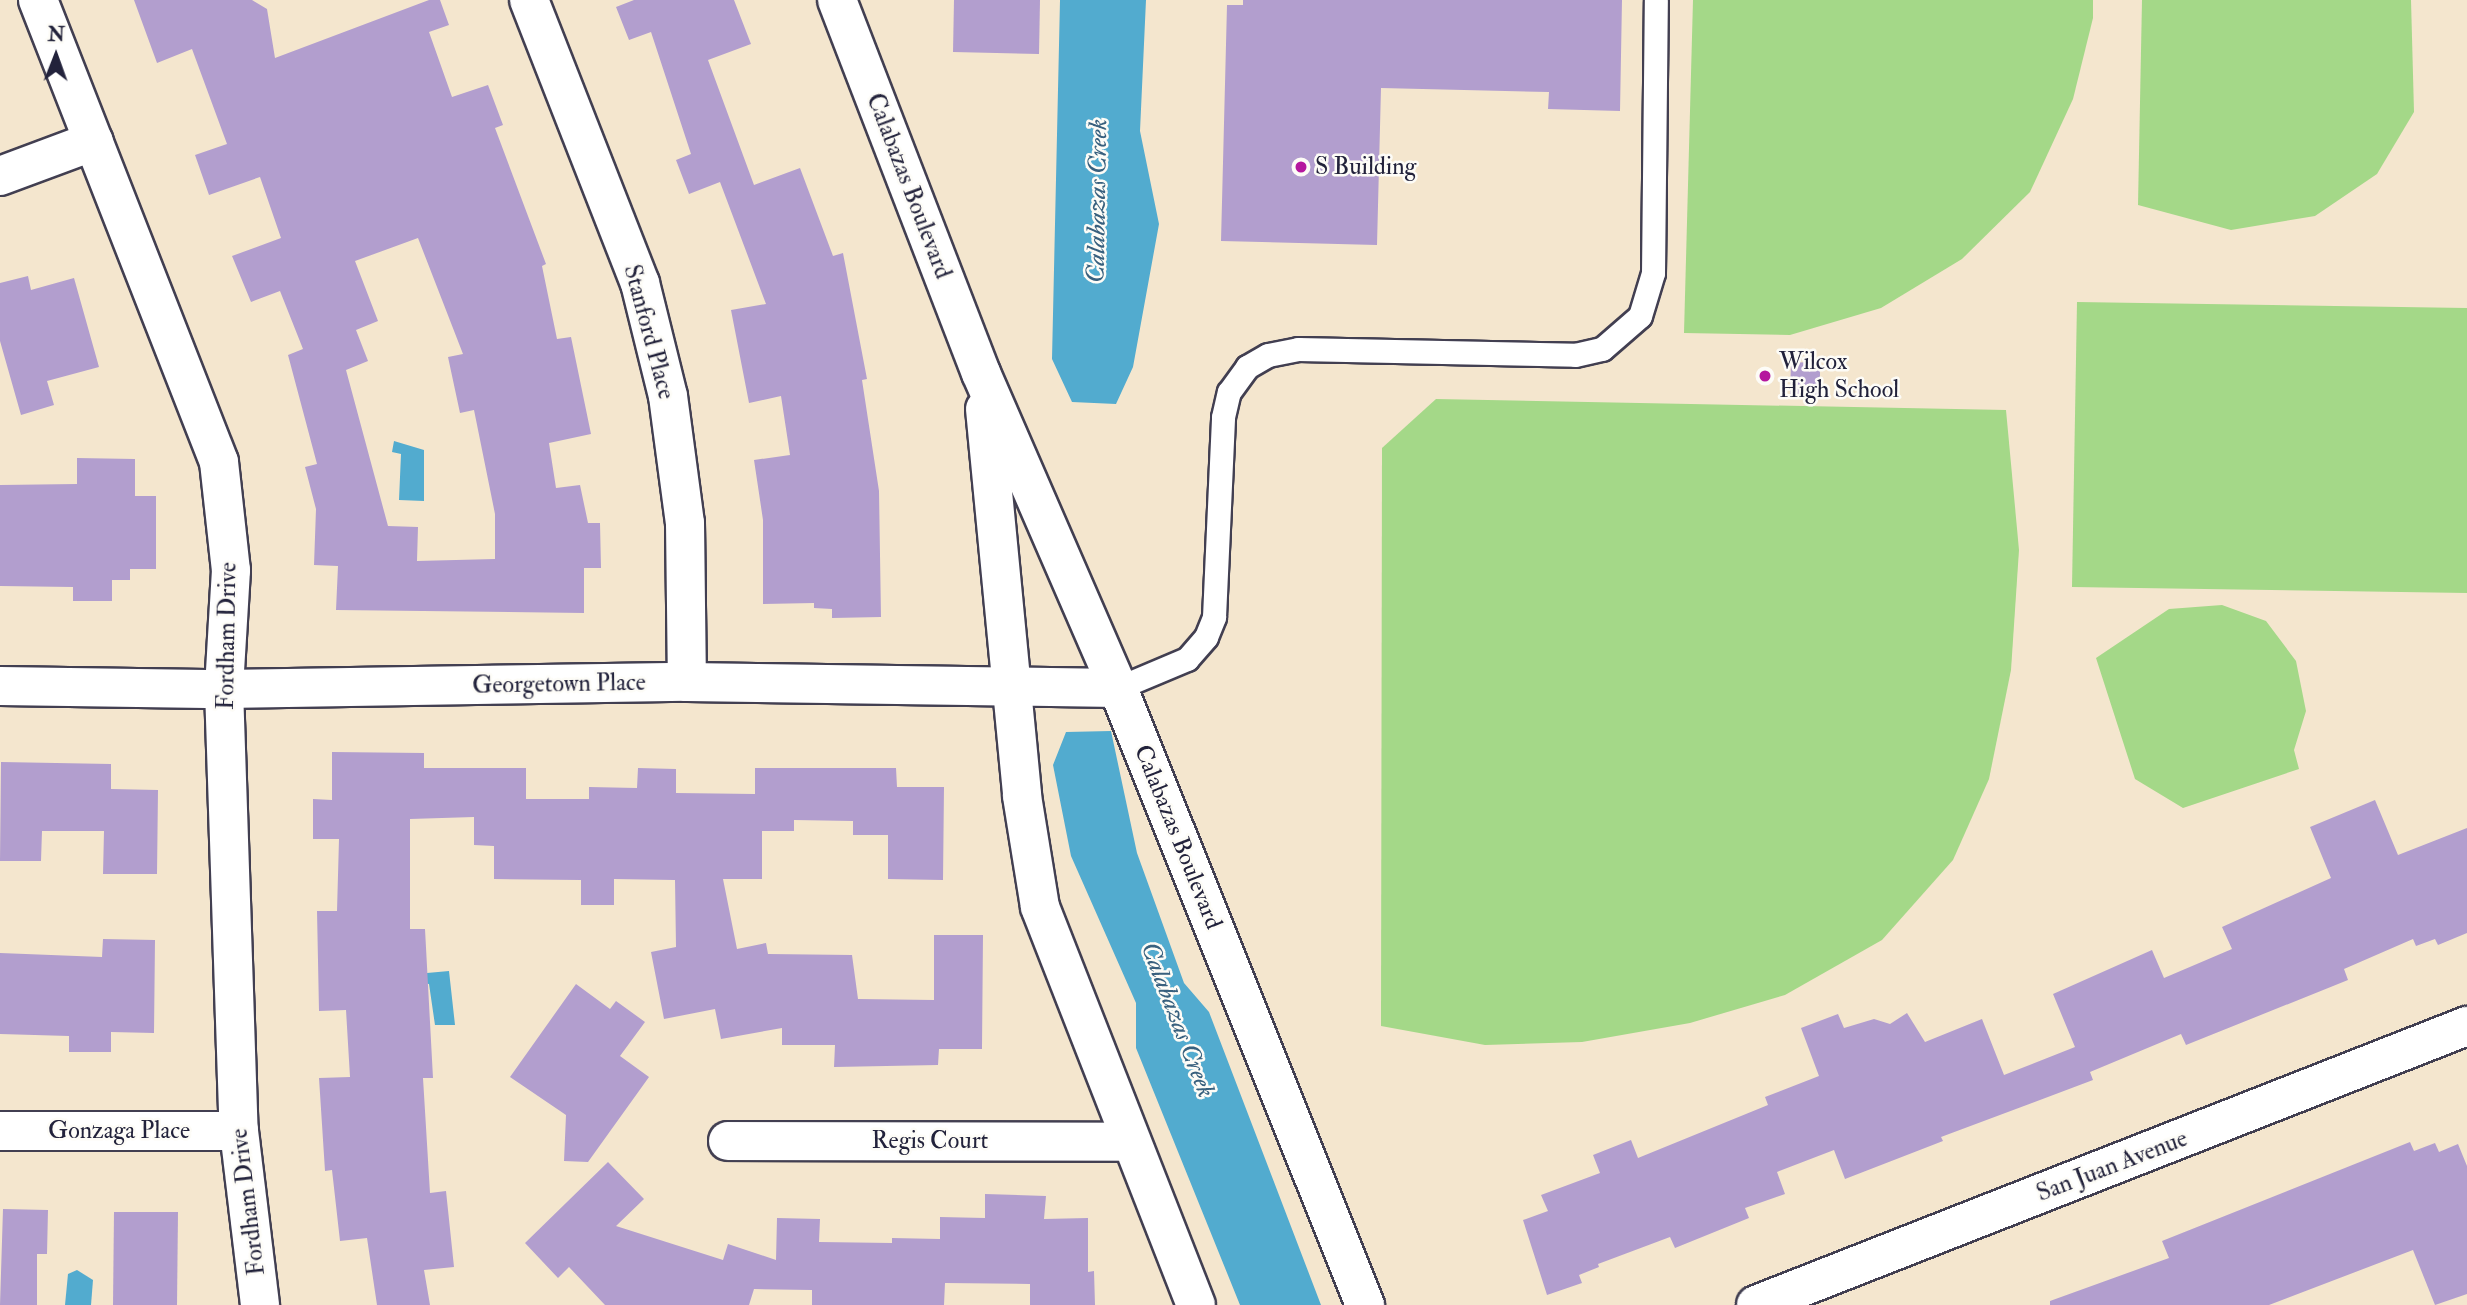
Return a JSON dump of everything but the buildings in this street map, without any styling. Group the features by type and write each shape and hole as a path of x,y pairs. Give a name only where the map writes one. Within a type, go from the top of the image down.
{"street":[{"name":"Fordham Drive","path":"38,0 219,462 230,570 224,689 239,1131 260,1305"},
{"name":"Stanford Place","path":"529,0 640,283 668,396 685,523 687,682"},
{"name":"Calabazas Boulevard","path":"837,0 981,373 1118,688 1365,1305"},
{"path":"0,176 93,141"},
{"name":"Calabazas Boulevard","path":"981,373 1015,688 1022,796 1040,907 1196,1305"},
{"name":"Georgetown Place","path":"0,686 224,689 687,682 1118,688"},
{"name":"San Juan Avenue","path":"1756,1305 2467,1026"},
{"name":"Gonzaga Place","path":"0,1131 239,1131"},
{"name":"Regis Court","path":"728,1140 1131,1142"}],"lane":[{"path":"1118,688 1187,659 1206,637 1214,617 1223,417 1229,392 1247,367 1268,355 1298,349 1575,355 1602,349 1640,316 1653,273 1656,0"}],"green space":[{"path":"1693,0 2093,0 2093,18 2073,99 2030,192 1962,259 1881,308 1790,335 1684,333"},
{"path":"2142,0 2411,0 2414,112 2377,174 2315,216 2231,230 2138,205"},
{"path":"2077,302 2467,308 2467,593 2072,587"},
{"path":"1436,399 2006,410 2019,550 2011,670 1989,779 1953,860 1882,940 1785,995 1690,1023 1582,1042 1485,1045 1381,1026 1382,448"},
{"path":"2222,605 2266,621 2296,661 2306,711 2294,750 2299,769 2183,808 2135,779 2096,658 2169,609"}],"water":[{"name":"Calabazas Creek","path":"1060,0 1146,0 1140,131 1159,224 1133,367 1116,404 1072,402 1052,359"},
{"path":"394,441 424,450 424,501 399,500 401,454 392,452"},
{"name":"Calabazas Creek","path":"1111,731 1137,853 1184,983 1209,1012 1321,1305 1240,1305 1136,1048 1136,1003 1071,856 1053,765 1066,732"},
{"path":"449,971 455,1025 435,1025 429,984 421,983 427,973"},
{"path":"77,1270 93,1280 91,1305 65,1305 68,1274"}],"place":[{"name":"S Building","path":"1301,167"},
{"name":"Wilcox High School","path":"1765,376"}]}
